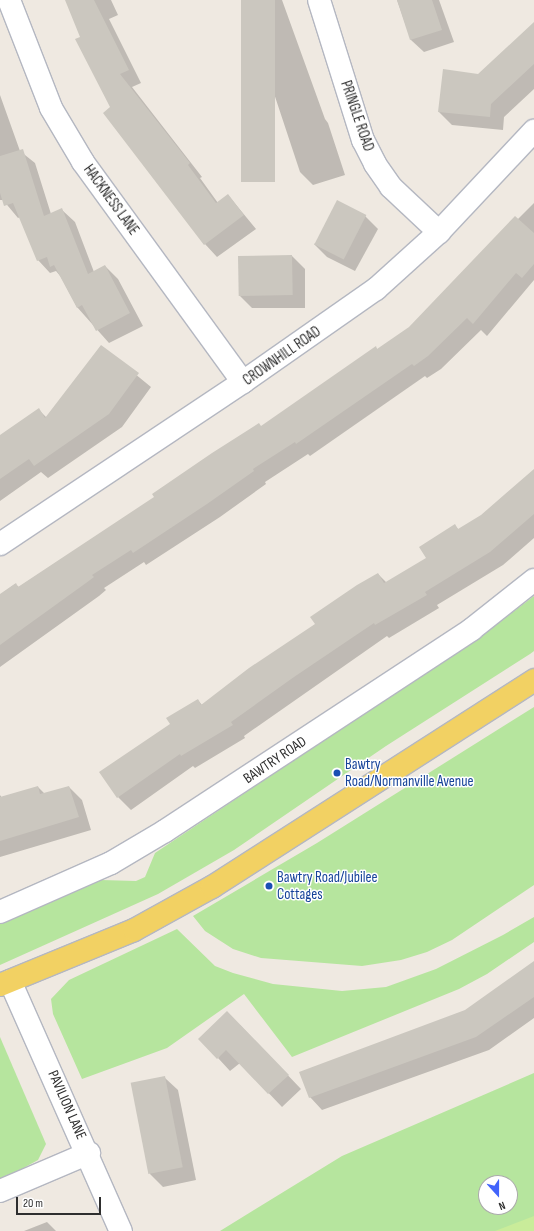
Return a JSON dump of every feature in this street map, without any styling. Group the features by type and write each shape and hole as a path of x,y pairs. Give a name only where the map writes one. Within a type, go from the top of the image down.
{"main road":[{"path":"5,983 134,930 212,887 534,680"}],"street":[{"name":"HACKNESS LANE","path":"9,0 52,108 83,162 243,382"},
{"name":"PRINGLE ROAD","path":"319,0 363,140 375,164 391,187 439,232"},
{"name":"CROWNHILL ROAD","path":"0,544 243,382 376,289 439,232 534,131"},
{"name":"BAWTRY ROAD","path":"0,912 111,863 165,831 472,629 534,580"},
{"name":"PAVILION LANE","path":"5,983 89,1153 121,1231"},
{"path":"0,1192 89,1153"}],"green space":[{"path":"534,596 534,651 530,654 386,746 234,850 158,894 0,965 0,921 101,880 136,881 145,877 155,853 493,627"},
{"path":"534,707 534,885 452,940 427,952 401,960 362,966 261,958 233,949 205,931 193,916 317,843"},
{"path":"534,917 534,942 487,974 459,989 292,1057 244,994 167,1048 82,1079 53,1014 51,999 69,980 177,929 215,966 233,973 273,984 342,991 386,987 436,969 503,935"},
{"path":"0,1037 46,1144 38,1160 0,1181"},
{"path":"534,1073 534,1231 220,1231 342,1156"},
{"path":"534,1216 534,1231 495,1231"}],"building":[{"path":"65,0 94,0 129,70 120,74 190,163 188,165 216,203 228,194 244,215 204,245 103,113 110,107 75,39 80,37"},
{"path":"241,0 275,0 275,182 241,182"},
{"path":"397,0 432,0 442,30 410,40"},
{"path":"534,22 534,64 491,104 490,117 438,112 443,69 478,74"},
{"path":"23,149 44,216 62,208 88,274 105,265 130,313 96,331 82,305 77,308 54,265 50,267 47,257 37,261 13,203 4,206 0,193 0,156"},
{"path":"337,200 366,215 344,260 314,245"},
{"path":"515,216 534,233 534,264 522,278 516,273 473,324 467,318 428,356 414,366 412,364 296,444 295,442 253,469 254,471 207,504 133,553 131,550 92,575 94,577 0,645 0,594 16,583 18,587 154,497 152,494 212,453 259,423 261,426 376,346 377,349 409,327"},
{"path":"292,255 293,295 239,296 238,256"},
{"path":"101,345 139,373 109,414 34,466 29,459 0,479 0,435 39,408 45,418"},
{"path":"534,469 534,514 490,552 425,592 427,595 375,625 374,623 231,722 233,725 181,756 180,754 117,798 99,772 170,724 166,718 198,699 201,705 249,668 315,624 310,617 357,585 378,573 384,583 426,558 419,547 455,524 458,529 481,515"},
{"path":"38,786 40,794 69,786 79,817 0,841 0,797"},
{"path":"534,961 534,997 476,1037 309,1098 299,1072 465,1010"},
{"path":"227,1011 289,1075 268,1094 226,1050 217,1059 198,1039"},
{"path":"165,1076 183,1167 148,1174 131,1083"}],"place":[{"name":"Bawtry Road/Normanville Avenue","path":"337,773"},
{"name":"Bawtry Road/Jubilee Cottages","path":"269,886"}]}
